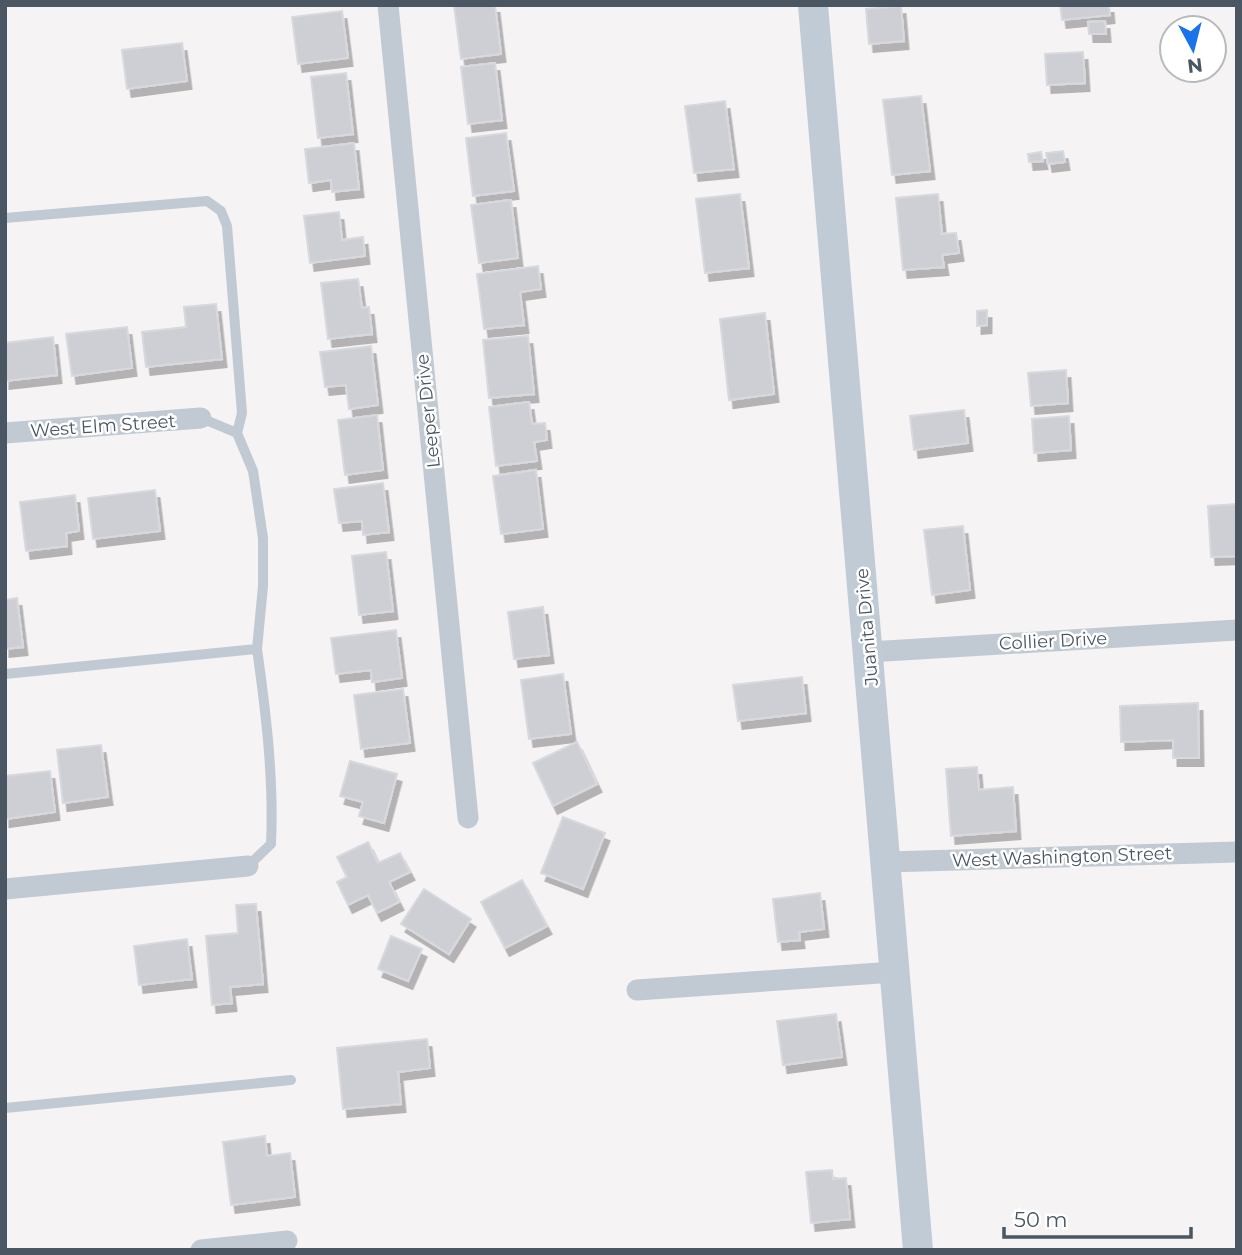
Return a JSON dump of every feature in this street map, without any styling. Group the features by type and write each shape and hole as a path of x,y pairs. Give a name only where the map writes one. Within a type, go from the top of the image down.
{"street":[{"name":"Leeper Drive","path":"388,5 468,818"},
{"name":"Juanita Drive","path":"813,5 918,1250"},
{"name":"West Elm Street","path":"5,433 201,418"},
{"name":"Collier Drive","path":"869,652 1237,630"},
{"name":"West Washington Street","path":"887,862 1237,852"},
{"path":"5,889 248,866"},
{"path":"637,990 894,972"},
{"path":"201,1250 287,1241"}],"lane":[{"path":"5,218 207,201 221,211 227,226 242,413 237,433 253,471 263,538 257,649 265,710 272,817 271,844 248,866"},
{"path":"201,418 237,433"},
{"path":"5,674 257,649"},
{"path":"5,1108 290,1080"}],"building":[{"path":"454,5 495,5 501,54 461,59"},
{"path":"1060,5 1109,5 1110,15 1062,20"},
{"path":"901,6 904,41 869,44 866,9"},
{"path":"342,11 348,58 298,64 292,17"},
{"path":"1105,21 1106,34 1089,34 1088,22"},
{"path":"182,43 187,81 127,89 122,50"},
{"path":"1083,52 1085,83 1047,85 1045,54"},
{"path":"495,63 502,120 468,124 461,67"},
{"path":"346,73 353,134 318,138 311,77"},
{"path":"921,96 930,171 892,175 883,100"},
{"path":"725,101 734,169 694,173 685,106"},
{"path":"506,133 514,191 473,196 466,138"},
{"path":"354,143 359,189 332,192 331,180 309,183 305,149"},
{"path":"1063,151 1065,162 1048,164 1046,153"},
{"path":"1041,152 1043,161 1029,162 1028,154"},
{"path":"740,194 749,268 705,273 696,199"},
{"path":"938,194 942,234 956,233 959,253 942,255 944,267 903,270 896,198"},
{"path":"511,200 518,258 479,263 471,205"},
{"path":"339,212 342,240 363,237 365,256 310,263 304,216"},
{"path":"538,266 541,289 520,292 524,325 484,329 477,274"},
{"path":"358,279 362,308 369,307 372,334 328,339 321,283"},
{"path":"216,304 222,359 146,367 142,332 186,327 184,307"},
{"path":"987,310 987,325 977,326 977,311"},
{"path":"765,313 774,394 729,400 720,319"},
{"path":"127,327 132,368 72,376 66,334"},
{"path":"528,336 534,394 489,398 483,340"},
{"path":"53,337 57,375 5,381 5,343"},
{"path":"371,346 378,405 349,409 346,385 325,387 320,352"},
{"path":"1066,370 1068,403 1031,406 1028,373"},
{"path":"529,402 532,424 545,423 547,440 534,442 537,461 496,466 489,407"},
{"path":"964,410 968,443 914,450 910,416"},
{"path":"377,415 383,470 345,475 338,420"},
{"path":"1069,416 1071,450 1034,453 1032,419"},
{"path":"536,470 543,529 501,534 493,476"},
{"path":"383,483 389,532 363,535 362,521 339,523 334,489"},
{"path":"155,490 160,531 93,539 88,498"},
{"path":"75,495 79,531 66,533 67,546 26,551 20,502"},
{"path":"1237,504 1237,556 1211,557 1208,506"},
{"path":"963,526 970,590 932,595 924,530"},
{"path":"386,552 393,611 359,615 352,556"},
{"path":"17,598 23,647 5,649 5,600"},
{"path":"543,607 549,655 514,659 508,612"},
{"path":"396,630 402,678 372,682 371,670 336,674 331,638"},
{"path":"563,674 571,734 529,739 521,680"},
{"path":"802,677 806,713 738,721 733,685"},
{"path":"403,689 410,743 361,749 354,695"},
{"path":"1198,703 1199,758 1173,758 1173,740 1121,742 1120,706"},
{"path":"577,742 597,784 553,806 533,763"},
{"path":"101,745 108,797 63,803 57,750"},
{"path":"350,761 397,774 384,823 359,816 363,802 340,796"},
{"path":"977,767 979,790 1013,787 1016,831 951,836 946,769"},
{"path":"50,771 55,812 5,819 5,776"},
{"path":"563,817 605,833 583,889 541,873"},
{"path":"368,842 378,863 400,853 410,872 389,882 399,902 377,913 368,895 348,905 337,882 347,877 337,857"},
{"path":"522,880 547,926 505,948 481,902"},
{"path":"424,889 471,919 449,954 401,924"},
{"path":"820,893 824,929 799,932 800,940 778,942 773,899"},
{"path":"256,904 263,984 230,987 232,1003 212,1005 206,936 238,933 236,905"},
{"path":"391,936 422,949 408,981 378,969"},
{"path":"187,939 192,979 139,985 134,946"},
{"path":"836,1014 842,1057 783,1065 777,1021"},
{"path":"427,1039 430,1068 398,1072 401,1104 343,1109 337,1048"},
{"path":"265,1136 267,1156 290,1153 295,1197 231,1205 223,1142"},
{"path":"832,1170 833,1179 846,1178 850,1219 811,1223 806,1172"}]}
